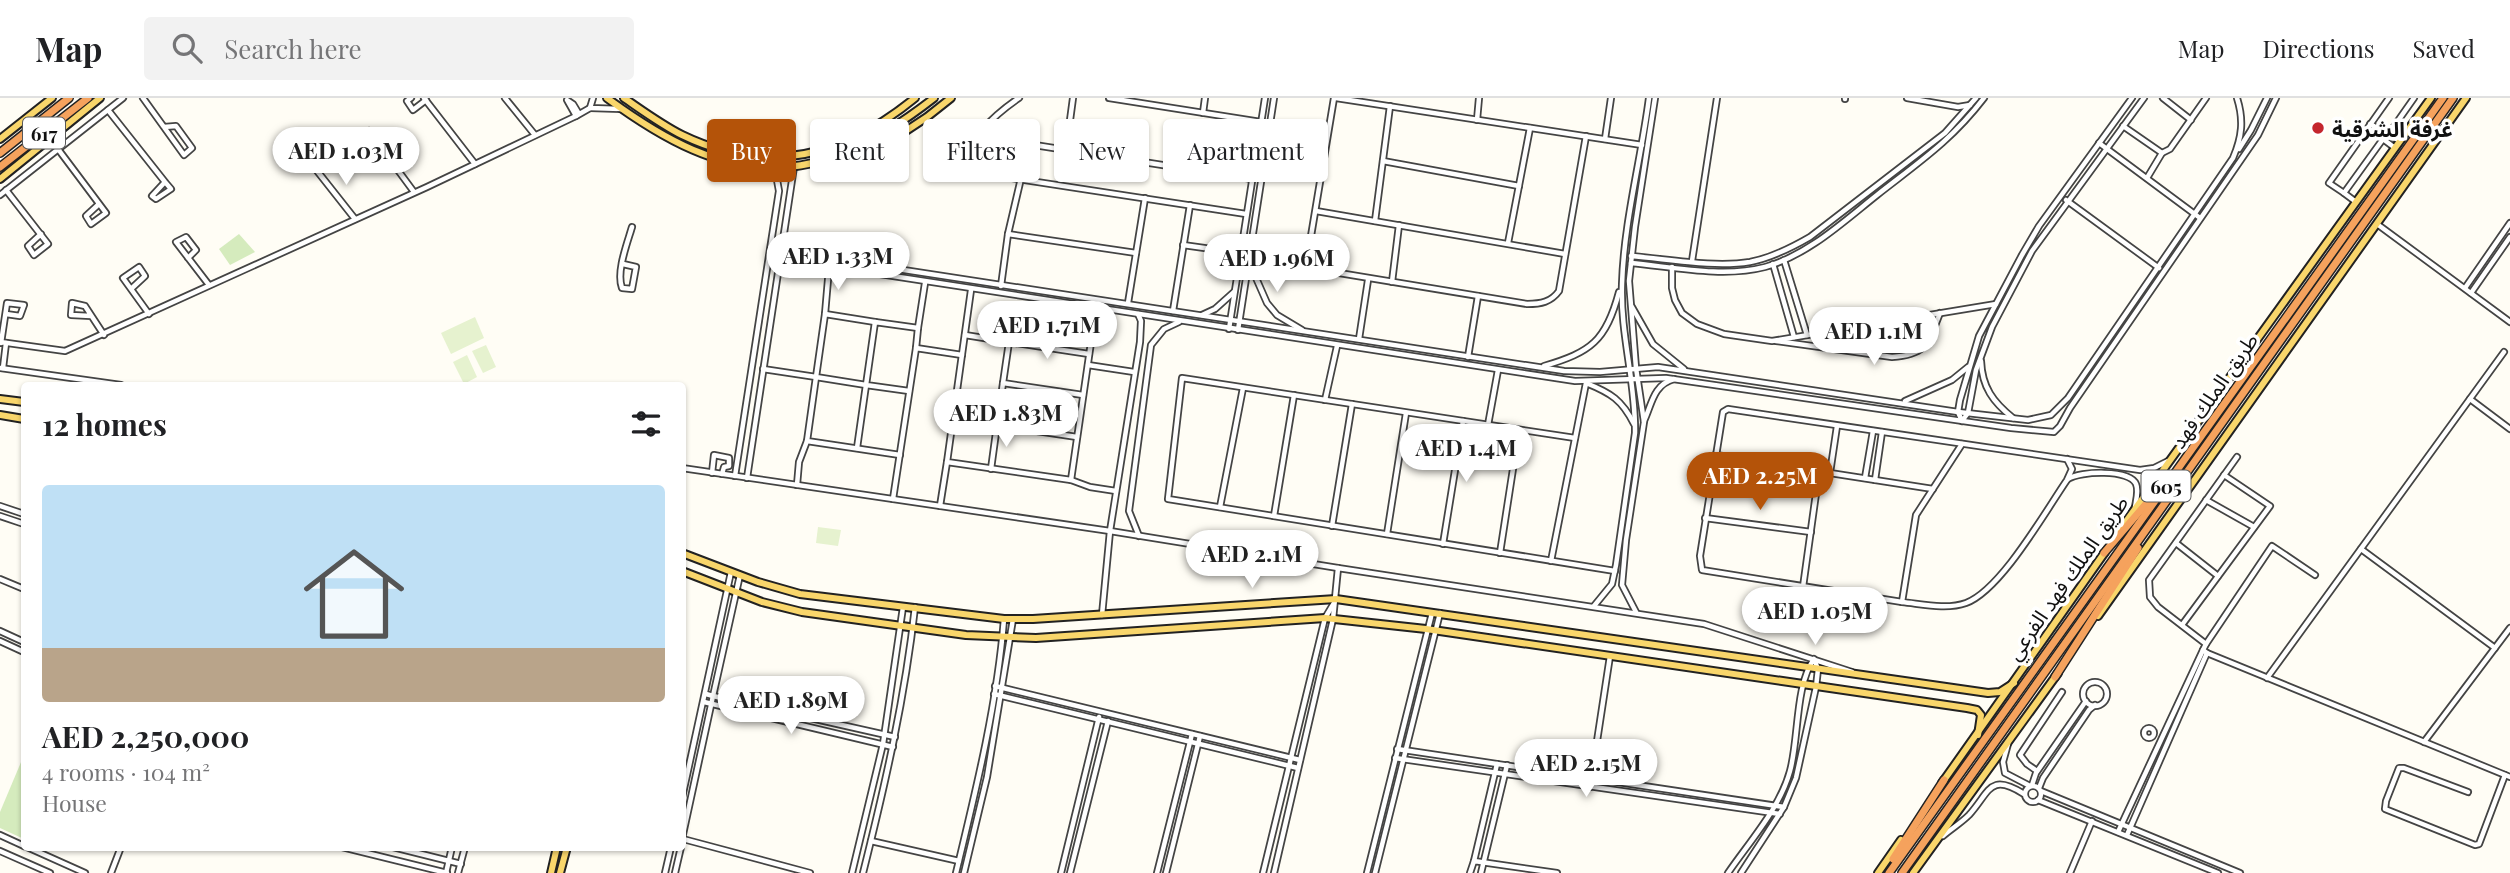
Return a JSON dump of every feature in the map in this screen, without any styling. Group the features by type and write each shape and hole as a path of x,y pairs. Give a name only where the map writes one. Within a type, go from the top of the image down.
{"highway":[{"name":"617","path":"0,153 69,98"},
{"name":"617","path":"0,167 88,98"},
{"name":"طريق الملك فهد","path":"1887,873 2443,98"},
{"name":"طريق الملك فهد","path":"1902,873 2454,98"},
{"path":"2104,553 2192,450"},
{"path":"2055,677 2190,468"},
{"path":"1887,873 1944,780"}],"main road":[{"path":"0,139 52,98"},
{"path":"67,115 95,98"},
{"path":"0,179 100,98"},
{"path":"607,98 671,141 707,156"},
{"path":"624,98 657,121 705,145 725,151 790,157 840,145 882,124 915,98"},
{"path":"905,119 934,98"},
{"path":"909,129 951,98"},
{"name":"طريق الملك فهد الفرعي","path":"1878,873 1978,735 2135,507 2431,98"},
{"path":"1913,873 2466,98"},
{"path":"27,118 56,109"},
{"path":"36,150 52,127"},
{"path":"0,399 21,402"},
{"path":"0,415 21,418"},
{"path":"686,555 731,572 800,593 1004,619 1336,599 1988,694 2000,692 2014,683"},
{"path":"686,572 762,602 802,612 912,628 1011,638 1325,618 1435,630 1977,710 1981,715 1978,735"},
{"path":"551,873 556,851"},
{"path":"561,873 566,851"}],"street":[{"path":"0,195 123,98"},
{"path":"143,98 164,128 184,155 192,148 176,126 164,128"},
{"path":"411,98 407,101 413,110 425,99 475,164"},
{"path":"505,98 535,135"},
{"path":"590,108 593,98"},
{"path":"993,119 1019,98"},
{"path":"1070,119 1073,98"},
{"path":"1109,98 1145,101 1242,119"},
{"path":"1203,113 1205,98"},
{"path":"1262,119 1265,98"},
{"path":"1238,330 1274,98"},
{"path":"1586,136 1559,291 1548,301 1527,304 1368,280 1328,271 1311,261 1308,254 1335,98 1586,136 1642,145"},
{"path":"1477,120 1479,98"},
{"path":"1605,139 1611,98"},
{"path":"1594,606 1612,584 1615,571 1635,425 1622,285 1626,242 1649,98"},
{"path":"1644,422 1630,304 1631,256 1655,98"},
{"path":"1692,261 1717,98"},
{"path":"1907,98 1931,100 1958,107 1971,104"},
{"path":"1631,256 1729,263 1751,261 1793,247 1945,133 1976,98"},
{"path":"1631,264 1743,271 1784,260 1832,230 1933,153 1954,135 1984,98"},
{"path":"1962,421 1958,412 1979,336 2022,255 2055,204 2132,98"},
{"path":"1962,421 1968,413 1980,359 1992,327 2032,251 2144,98"},
{"path":"2163,98 2191,120"},
{"path":"2147,178 2162,153 2170,149 2206,98"},
{"path":"2233,158 2241,139 2242,128 2237,98"},
{"path":"780,251 1581,373 1658,367 1958,412 2040,419 2058,410 2159,268 2252,130 2267,98"},
{"path":"769,257 779,261 1138,313 1586,383 1638,378 1676,379 2054,432 2258,135 2276,98"},
{"path":"2356,202 2329,183 2389,98"},
{"path":"566,99 577,115"},
{"path":"2388,135 2411,99"},
{"path":"1376,221 1390,106"},
{"path":"2,343 65,351 475,164 590,108 622,109"},
{"path":"108,110 165,182"},
{"path":"2123,125 2162,153"},
{"path":"2369,126 2401,141"},
{"path":"2369,126 2395,148"},
{"path":"1508,243 1530,128"},
{"path":"375,139 414,192"},
{"path":"2344,193 2383,139"},
{"path":"309,162 318,155 307,142 299,148 309,162 355,219"},
{"path":"2099,142 2200,218"},
{"path":"58,149 106,213 91,224 86,216 99,204"},
{"path":"1383,161 1519,186"},
{"path":"1040,181 1247,214"},
{"path":"736,476 779,186 776,182"},
{"path":"747,478 792,182"},
{"path":"1001,286 1019,182"},
{"path":"1229,329 1252,182"},
{"path":"6,190 41,234 48,244 34,255 28,246 41,234"},
{"path":"2060,197 2159,268"},
{"path":"1128,303 1145,198"},
{"path":"2054,221 2055,204"},
{"path":"1173,311 1190,205"},
{"path":"1316,211 1565,254"},
{"path":"2465,288 2510,223"},
{"path":"2377,224 2510,322"},
{"path":"1392,282 1399,225"},
{"path":"623,264 636,267 632,289 621,287 623,264 632,227"},
{"path":"1008,234 1136,253"},
{"path":"188,258 196,250 186,237 176,242 188,258 209,285"},
{"path":"2471,293 2510,237"},
{"path":"1183,245 1240,253"},
{"path":"1248,258 1252,274 1267,303 1277,315 1305,331"},
{"path":"1784,260 1807,335"},
{"path":"1773,264 1795,337 1800,345"},
{"path":"131,289 145,276 139,267 123,278 149,314"},
{"path":"1672,267 1672,288 1682,313 1697,324 1724,334 1892,356 1915,354 1930,339 1940,313"},
{"path":"797,485 799,462 807,441 829,268"},
{"path":"1359,339 1368,280"},
{"path":"893,499 925,283"},
{"path":"1540,367 1586,351 1607,325 1622,285"},
{"path":"940,506 971,290"},
{"path":"1202,315 1215,309 1234,291"},
{"path":"1468,357 1478,296"},
{"path":"92,316 71,315 72,303 85,306 92,316 104,335"},
{"path":"1630,304 1653,344 1688,372"},
{"path":"1772,341 1997,304"},
{"path":"1071,480 1096,308"},
{"path":"1102,615 1110,531 1141,330 1138,313"},
{"path":"6,314 1,368 100,382"},
{"path":"825,314 919,328"},
{"path":"1139,536 1129,512 1151,345 1164,329 1183,321"},
{"path":"857,448 875,322"},
{"path":"965,335 1089,354"},
{"path":"991,469 1009,342"},
{"path":"1325,400 1337,346"},
{"path":"916,348 962,355"},
{"path":"2267,678 2504,352"},
{"path":"1980,359 1981,374 1987,391 1998,406 2013,418"},
{"path":"1088,365 1134,372"},
{"path":"1903,402 1952,380 1969,367"},
{"path":"763,369 909,391"},
{"path":"1488,425 1497,370"},
{"path":"1575,438 1182,378 1168,499 1615,571"},
{"path":"1636,613 1626,597 1622,574 1644,422 1656,392 1664,383 1676,379"},
{"path":"1003,383 1083,396"},
{"path":"1586,383 1604,390 1624,404 1635,425"},
{"path":"1551,561 1586,383"},
{"path":"1220,508 1243,387"},
{"path":"1274,516 1294,395"},
{"path":"956,398 1000,405"},
{"path":"2470,399 2510,429"},
{"path":"1332,526 1352,404"},
{"path":"2066,459 2072,465 2067,480 2003,573 1981,596 1964,604 1948,606 1902,602 1702,570 1700,556 1721,417 1728,409 2136,469 2154,468 2172,459"},
{"path":"1387,534 1406,412"},
{"path":"1443,544 1463,421"},
{"path":"997,425 1077,438"},
{"path":"1837,426 1830,473 1933,489"},
{"path":"1500,553 1519,430"},
{"path":"1865,478 1873,431"},
{"path":"1875,480 1882,432"},
{"path":"807,441 900,455"},
{"path":"1902,602 1916,515 1962,444"},
{"path":"712,473 714,455 729,458 731,462 729,466 723,467 713,465"},
{"path":"1715,455 1813,468 1819,472 1803,587"},
{"path":"2206,644 2158,607 2147,589 2149,580 2237,457"},
{"path":"947,462 1071,480 1090,487 1116,491"},
{"path":"737,464 749,466"},
{"path":"722,474 723,467"},
{"path":"686,469 1110,531 1704,624 1843,667 1856,674"},
{"path":"2131,479 2136,469"},
{"path":"2067,480 2093,472 2131,479 2136,485 2135,507"},
{"path":"2182,625 2270,506 2224,475"},
{"path":"2206,500 2254,527"},
{"path":"0,506 21,513"},
{"path":"0,516 21,523"},
{"path":"1705,517 1811,532"},
{"path":"2176,543 2218,576"},
{"path":"2127,835 2205,652 2206,644 2272,546 2315,575"},
{"path":"2361,549 2495,648"},
{"path":"1274,873 1333,619 1338,568"},
{"path":"686,781 731,572"},
{"path":"686,820 740,575"},
{"path":"0,579 21,588"},
{"path":"1263,873 1325,618 1336,599"},
{"path":"852,873 883,744 903,606"},
{"path":"863,873 895,737 908,668 915,607"},
{"path":"1367,873 1426,629 1436,612"},
{"path":"1375,873 1435,630 1436,612"},
{"path":"956,873 980,775 1004,619"},
{"path":"964,873 987,777 1013,619"},
{"path":"2424,742 2510,628"},
{"path":"0,631 21,641"},
{"path":"0,641 21,651"},
{"path":"2205,652 2508,776 2479,844 2475,845 2385,809 2399,768 2468,792"},
{"path":"1590,787 1610,656"},
{"path":"1728,873 1775,805 1790,771 1807,668 1814,659"},
{"path":"1741,873 1784,807 1804,748 1816,687 1818,669 1814,659"},
{"path":"2038,800 2040,789 2054,760 2095,705 2101,703 2106,696 2105,688 2093,682 2086,686 2083,693 2086,701 2095,705"},
{"path":"995,686 1300,760"},
{"path":"2038,770 2020,755 2062,692"},
{"path":"706,694 895,737"},
{"path":"994,694 1298,768"},
{"path":"2024,794 2086,701"},
{"path":"704,702 893,747"},
{"path":"1061,873 1100,711"},
{"path":"1070,873 1110,714"},
{"path":"2068,728 2074,732"},
{"path":"1157,873 1192,734"},
{"path":"2152,735 2165,742"},
{"path":"1166,873 1200,736"},
{"path":"2011,736 2003,762 2005,773 2240,873"},
{"path":"2118,832 2165,742"},
{"path":"1397,749 1784,807"},
{"path":"2048,756 2054,760"},
{"path":"1395,758 1780,814"},
{"path":"1470,873 1497,764"},
{"path":"1481,873 1507,765"},
{"path":"1936,840 1968,816 1993,785 2002,783 2024,794 2028,801 2038,800 2218,873"},
{"path":"2070,873 2092,821"},
{"path":"0,835 21,844"},
{"path":"686,840 810,873"},
{"path":"871,841 959,861"},
{"path":"0,851 50,873"},
{"path":"37,851 85,873"},
{"path":"111,873 119,851"},
{"path":"358,851 446,873 461,864"},
{"path":"409,851 461,864"},
{"path":"446,873 451,851"},
{"path":"458,873 464,851"},
{"path":"665,873 670,851"},
{"path":"675,873 680,851"},
{"path":"1474,861 1557,873"}],"green space":[{"path":"239,234 255,252 230,265 219,249"},
{"path":"475,317 484,338 451,354 441,333"},
{"path":"486,345 496,367 483,373 472,351"},
{"path":"467,355 477,377 463,382 453,362"},
{"path":"818,527 841,530 838,546 816,543"},
{"path":"21,762 21,838 0,828 0,812"}],"place":[{"name":"غرفة الشرقية","path":"2318,128"}]}
